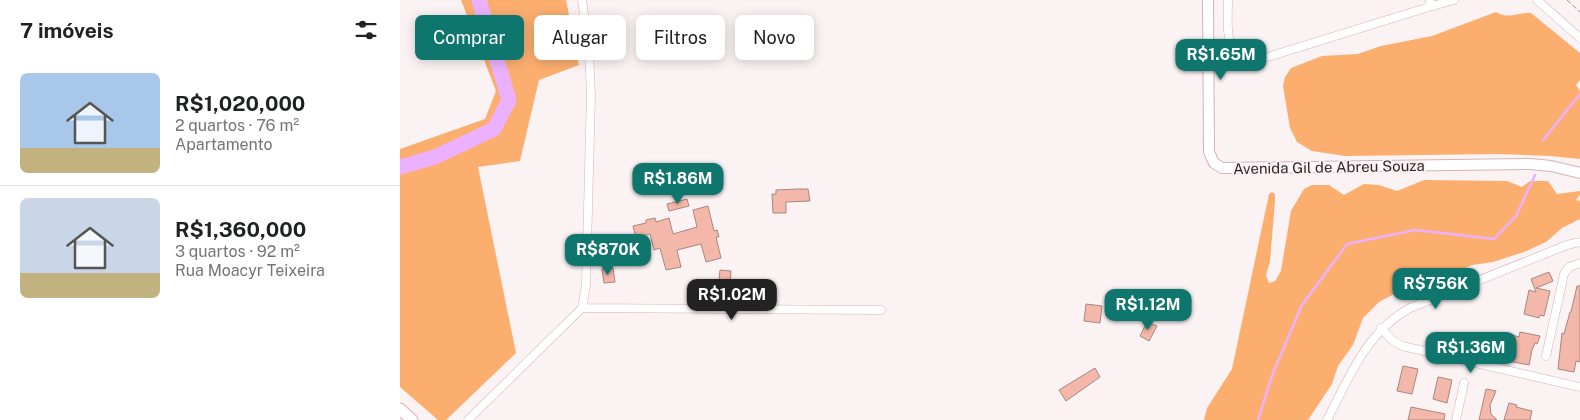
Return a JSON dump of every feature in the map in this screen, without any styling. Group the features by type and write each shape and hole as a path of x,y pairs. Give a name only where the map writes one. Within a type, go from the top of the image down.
{"main road":[{"path":"400,410 412,420"}],"street":[{"path":"468,420 582,308 586,284 591,96 589,51 582,0"},
{"name":"Avenida Gil de Abreu Souza","path":"1208,0 1209,152 1214,163 1222,168 1530,164 1551,166 1580,173"},
{"path":"1228,0 1228,32 1231,47 1238,54 1248,59 1261,59 1430,4 1454,0"},
{"path":"1537,0 1580,38"},
{"path":"1327,420 1361,355 1381,328 1392,319 1410,308 1567,245 1580,242"},
{"path":"1546,356 1564,274 1571,265 1580,263"},
{"path":"582,308 881,310"},
{"path":"1381,328 1392,340 1402,346 1580,387"},
{"path":"1456,420 1464,383"}],"path":[{"path":"1567,0 1580,12"}],"shaded area":[{"path":"461,0 566,0 569,15 534,15 534,60 578,60 579,65 539,80 520,161 478,167 516,353 446,420 438,420 400,387 400,149 485,119 496,91 484,60 524,60 524,15 467,15"},
{"path":"1496,12 1509,16 1531,13 1580,53 1580,80 1576,85 1580,91 1580,159 1497,154 1345,156 1312,151 1297,142 1290,128 1283,86 1285,77 1291,68 1322,56 1358,54 1381,46 1432,36"},
{"path":"1424,180 1507,181 1522,187 1530,181 1548,181 1557,194 1580,191 1580,195 1576,200 1580,201 1580,219 1562,228 1546,242 1524,252 1493,262 1472,265 1445,277 1432,286 1419,291 1400,291 1379,302 1363,318 1353,345 1338,366 1332,384 1308,420 1204,420 1207,408 1232,369 1269,194 1272,192 1275,194 1275,201 1270,261 1266,275 1269,283 1275,281 1281,271 1291,211 1304,189 1312,185 1329,185 1344,195 1364,184 1379,185 1397,191"}],"building":[{"path":"808,189 810,201 786,202 786,213 773,213 772,194 776,194 776,190"},
{"path":"687,199 689,206 669,211 667,204"},
{"path":"708,206 714,231 717,230 719,237 716,237 721,258 706,262 701,244 677,250 681,267 666,270 660,248 654,250 650,234 636,238 633,226 646,223 646,220 655,218 656,222 669,218 673,234 697,227 693,210"},
{"path":"613,268 615,282 604,283 602,269"},
{"path":"720,270 731,271 730,286 727,286 725,301 717,301"},
{"path":"1549,272 1553,281 1536,288 1550,291 1544,316 1540,315 1539,318 1524,314 1529,290 1536,292 1531,279"},
{"path":"1577,286 1580,286 1580,362 1576,361 1574,372 1558,369 1562,333 1564,334"},
{"path":"1086,304 1102,306 1100,323 1084,321"},
{"path":"1147,322 1157,326 1149,341 1140,336"},
{"path":"1520,332 1540,336 1532,350 1529,365 1508,361 1511,344 1504,342 1506,333 1519,337"},
{"path":"1403,366 1418,369 1412,394 1397,391"},
{"path":"1095,368 1100,377 1066,401 1059,390"},
{"path":"1438,377 1452,380 1447,403 1433,399"},
{"path":"1486,389 1496,391 1490,405 1491,414 1497,420 1479,420"},
{"path":"1509,403 1532,411 1530,420 1504,420"},
{"path":"1411,407 1445,414 1444,420 1408,420"}],"waterway":[{"path":"400,167 435,157 494,129 509,100 479,0"},
{"path":"1543,140 1580,94"},
{"path":"1258,420 1273,373 1302,305 1347,244 1415,230 1494,239 1516,216 1535,175"}]}
